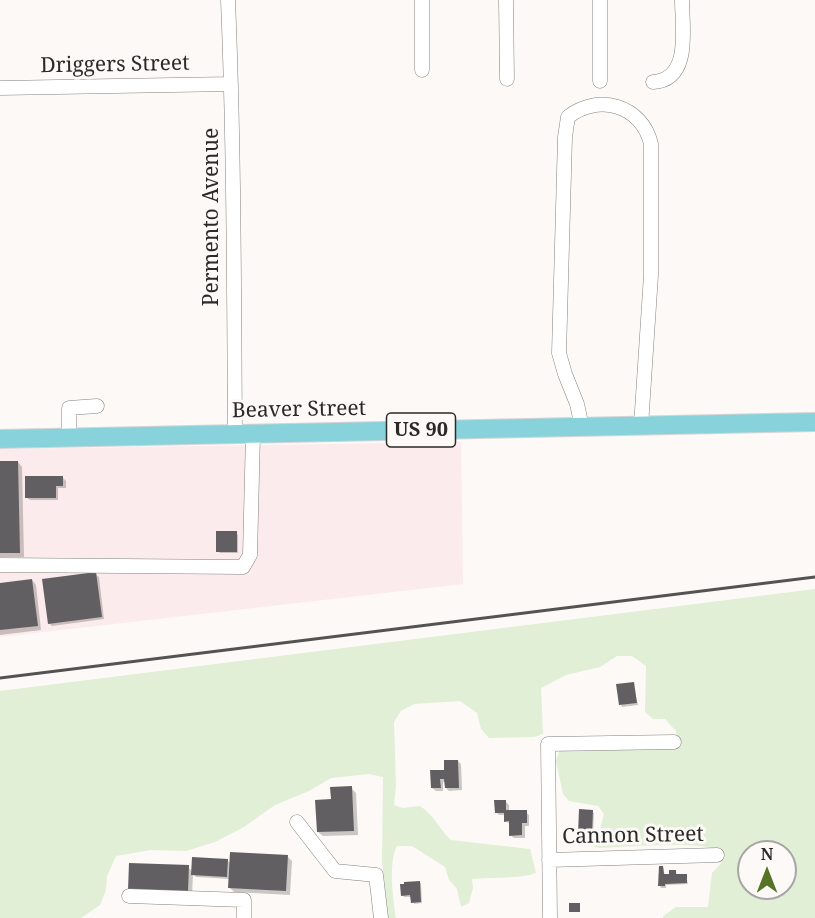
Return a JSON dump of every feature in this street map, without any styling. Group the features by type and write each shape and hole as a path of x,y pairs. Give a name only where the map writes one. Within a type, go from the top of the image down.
{"main road":[{"name":"Beaver Street","path":"0,439 815,422"}],"street":[{"name":"Permento Avenue","path":"0,565 243,567 250,555 244,434 233,296 234,187 228,0"},
{"path":"422,0 422,70"},
{"path":"506,0 507,79"},
{"path":"600,0 600,81"},
{"path":"653,82 669,77 681,60 682,0"},
{"name":"Driggers Street","path":"0,88 231,84"},
{"path":"582,427 577,404 559,353 565,137 568,117 575,111 599,105 614,105 630,112 645,129 651,144 651,275 641,426"},
{"path":"69,438 69,408 97,406"},
{"path":"550,918 548,744 674,742"},
{"path":"297,822 335,871 376,874 381,918"},
{"name":"Cannon Street","path":"549,860 717,855"},
{"path":"129,896 244,900 244,918"}],"shaded area":[{"path":"461,442 463,584 0,637 0,449"}],"green space":[{"path":"815,589 815,918 663,918 676,907 708,907 712,873 721,863 724,852 714,848 682,845 600,848 588,845 597,840 604,814 598,806 569,801 563,794 556,761 561,746 677,747 676,731 665,719 653,719 645,712 646,666 632,656 617,656 600,667 566,675 541,688 543,734 534,737 489,738 481,729 477,713 460,701 414,704 401,711 394,722 396,786 394,805 403,808 420,806 451,840 530,849 536,873 514,877 472,879 473,888 469,903 461,907 457,889 449,880 445,867 412,846 397,846 392,871 396,918 388,918 382,861 383,777 369,774 331,778 309,791 275,805 244,827 215,842 186,851 151,850 116,856 107,876 106,890 100,905 81,918 0,918 0,691"}],"building":[{"path":"0,461 18,461 20,553 0,553"},
{"path":"25,476 63,476 63,486 56,486 56,498 25,498"},
{"path":"216,531 237,531 237,552 216,552"},
{"path":"96,572 102,617 48,624 42,579"},
{"path":"32,579 38,626 0,630 0,583"},
{"path":"634,682 637,703 619,705 616,684"},
{"path":"444,760 458,760 459,788 445,788 444,779 440,779 441,788 431,788 430,770 444,770"},
{"path":"352,786 354,831 317,832 315,800 331,799 330,787"},
{"path":"494,800 506,800 506,810 527,810 527,823 522,823 522,835 509,836 509,821 504,822 504,813 495,813"},
{"path":"579,809 593,810 592,835 578,834"},
{"path":"230,852 288,855 286,891 228,888"},
{"path":"192,857 228,859 227,877 191,875"},
{"path":"129,863 189,865 188,892 128,890"},
{"path":"659,866 663,866 664,874 669,874 669,870 676,870 676,874 687,874 687,883 658,886"},
{"path":"420,881 421,902 411,903 410,895 401,896 400,884"},
{"path":"569,903 580,903 580,912 569,912"}],"railway":[{"path":"0,678 815,577"}]}
